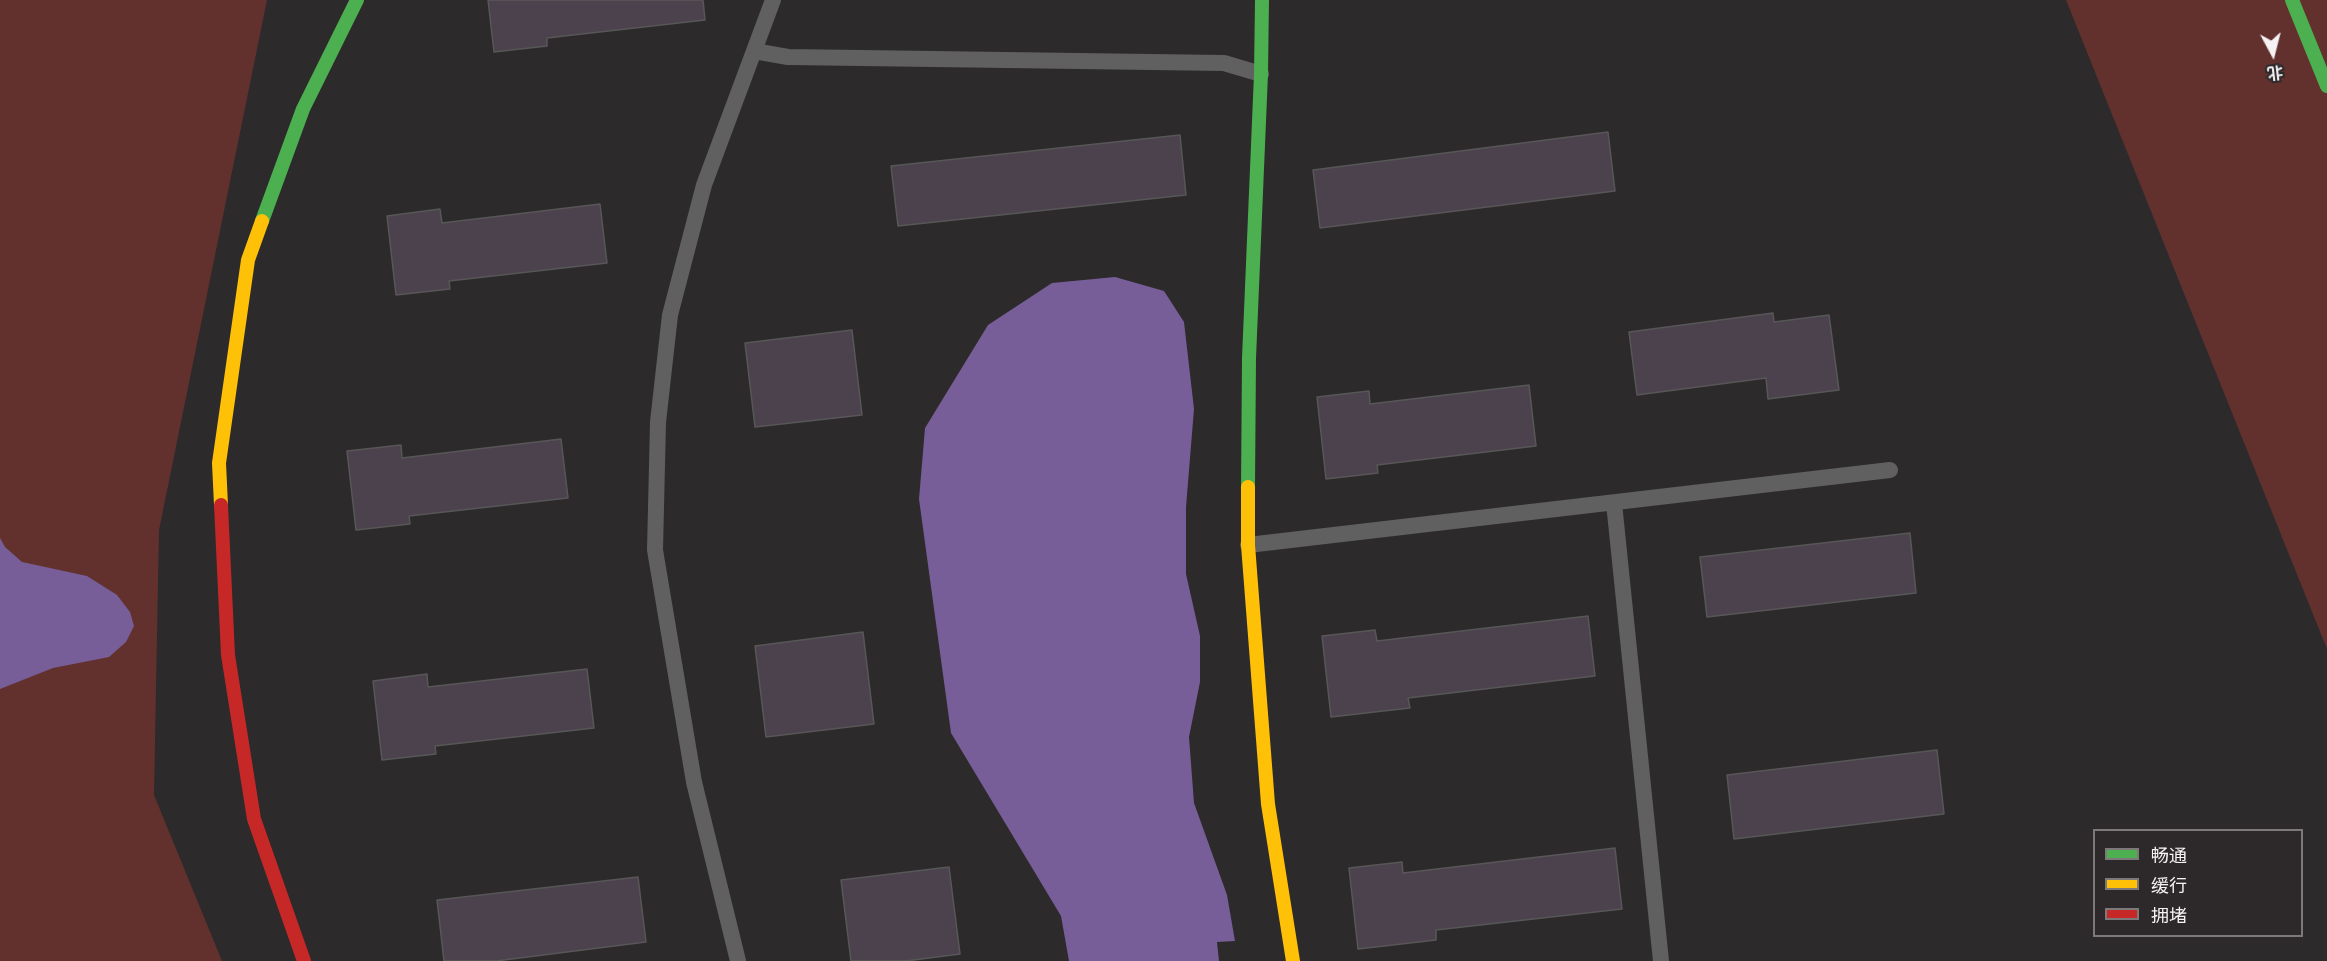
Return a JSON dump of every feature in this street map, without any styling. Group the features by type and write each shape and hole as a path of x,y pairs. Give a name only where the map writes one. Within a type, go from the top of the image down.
{"street":[{"path":"304,961 254,819 228,655 219,462 248,260 303,109 357,0"},
{"path":"1262,0 1249,358 1248,545 1268,804 1293,961"},
{"path":"2292,0 2327,86"}],"lane":[{"path":"738,961 694,782 655,550 658,422 670,315 704,185 773,0"},
{"path":"754,51 788,57 1224,63 1261,74"},
{"path":"1248,545 1890,470"},
{"path":"1614,503 1661,961"}],"shaded area":[{"path":"0,0 267,0 159,530 154,795 222,961 0,961"},
{"path":"2066,0 2327,0 2327,649"},
{"path":"1115,277 1164,291 1184,322 1194,409 1186,507 1186,574 1200,636 1200,682 1189,737 1194,803 1227,895 1235,941 1217,942 1219,961 1069,961 1061,916 951,733 919,499 925,428 988,325 1052,283"},
{"path":"0,538 5,547 22,562 87,576 117,595 130,612 134,626 126,642 109,657 53,668 0,689"}],"building":[{"path":"488,0 703,0 705,20 547,38 547,46 494,52"},
{"path":"1608,132 1615,191 1320,228 1313,170"},
{"path":"1180,135 1186,195 898,226 891,166"},
{"path":"600,204 607,263 449,281 450,289 396,295 387,216 440,209 442,223"},
{"path":"1773,313 1774,322 1829,315 1839,390 1768,399 1766,378 1637,395 1629,332"},
{"path":"852,330 862,415 755,427 745,343"},
{"path":"1529,385 1536,446 1377,465 1378,473 1326,479 1317,397 1369,391 1370,404"},
{"path":"561,439 568,498 409,516 410,524 356,530 347,451 401,445 402,458"},
{"path":"1910,533 1916,593 1707,617 1700,557"},
{"path":"1588,616 1595,676 1408,698 1410,708 1331,717 1322,636 1375,630 1377,641"},
{"path":"863,632 874,724 766,737 755,646"},
{"path":"587,669 594,728 435,746 436,754 382,760 373,681 427,674 428,687"},
{"path":"1937,750 1944,814 1734,839 1727,775"},
{"path":"1615,848 1622,909 1436,930 1436,940 1358,949 1349,868 1402,862 1403,873"},
{"path":"949,867 960,954 906,961 851,961 841,880"},
{"path":"638,877 646,942 496,961 444,961 437,900"}],"traffic: fast":[{"path":"262,221 303,109 357,0"},
{"path":"1248,487 1249,358 1262,0"},
{"path":"2292,0 2327,86"}],"traffic: slow":[{"path":"221,505 219,463 248,260 262,221"},
{"path":"1248,487 1248,545 1268,804 1293,961"}],"traffic: jam":[{"path":"221,505 228,655 254,819 304,961"}]}
